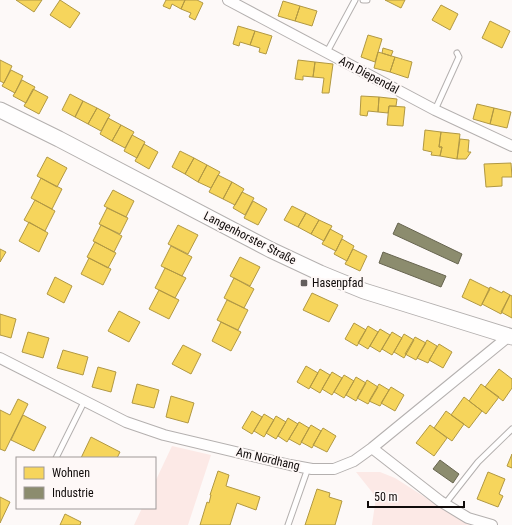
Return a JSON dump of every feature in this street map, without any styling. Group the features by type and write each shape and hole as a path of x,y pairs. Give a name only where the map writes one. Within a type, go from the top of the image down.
{"street":[{"name":"Am Diependal","path":"234,1 435,110 512,146"},
{"name":"Langenhorster Straße","path":"0,110 92,156 271,250 320,273 364,291 511,336"},
{"name":"Am Nordhang","path":"0,358 126,422 164,434 308,468 334,469 354,461 372,448 511,336"},
{"path":"372,448 445,504 468,518 492,525"}],"lane":[{"path":"326,52 355,0"},
{"path":"435,110 460,58 457,53"},
{"path":"56,457 84,402"},
{"path":"445,504 478,462 512,429"},
{"path":"288,525 308,468"}],"shaded area":[{"path":"172,446 211,455 188,525 134,525 142,509 156,509 156,480"},
{"path":"356,472 380,472 395,478 442,508 475,525 372,525 376,497"}],"building: Wohnen":[{"path":"16,0 42,0 34,12"},
{"path":"60,0 80,13 70,28 50,15"},
{"path":"166,0 185,0 181,9 172,4 170,9 163,6"},
{"path":"185,0 197,0 203,3 195,20 189,17 191,13 181,9"},
{"path":"385,0 405,0 401,8"},
{"path":"283,1 300,6 295,21 278,16"},
{"path":"441,5 458,14 450,30 432,20"},
{"path":"300,6 317,11 312,26 295,21"},
{"path":"490,21 510,31 502,48 482,38"},
{"path":"238,26 255,31 250,45 240,42 239,46 233,44"},
{"path":"255,31 272,36 266,54 259,52 260,48 250,45"},
{"path":"368,35 382,39 375,62 361,57"},
{"path":"383,48 393,51 391,56 382,53"},
{"path":"378,52 395,57 390,72 374,68"},
{"path":"395,57 412,62 408,78 390,72"},
{"path":"0,60 12,66 4,83 0,81"},
{"path":"298,60 315,62 313,77 303,76 303,80 295,79"},
{"path":"315,62 333,64 329,93 322,93 324,78 313,77"},
{"path":"11,70 23,76 15,93 2,86"},
{"path":"22,80 35,87 26,103 13,96"},
{"path":"33,89 48,97 39,114 24,106"},
{"path":"70,94 83,101 75,117 62,110"},
{"path":"361,96 379,97 378,112 368,111 367,116 360,115"},
{"path":"379,97 397,99 396,106 389,106 388,113 378,112"},
{"path":"83,101 97,108 88,124 75,117"},
{"path":"477,104 494,108 490,124 473,119"},
{"path":"389,106 405,107 403,126 387,125"},
{"path":"97,108 110,115 101,131 88,124"},
{"path":"494,108 511,112 507,128 490,124"},
{"path":"108,118 121,125 112,141 100,134"},
{"path":"121,125 134,132 125,148 112,141"},
{"path":"425,130 441,132 439,147 442,147 440,156 431,155 432,152 423,150"},
{"path":"441,132 460,134 457,159 440,156 442,147 439,147"},
{"path":"132,135 145,142 137,158 124,151"},
{"path":"460,139 469,140 468,152 471,152 466,159 457,159"},
{"path":"144,144 158,152 149,169 135,161"},
{"path":"180,151 194,158 185,174 172,167"},
{"path":"47,157 67,168 57,187 37,176"},
{"path":"194,158 207,165 198,182 185,174"},
{"path":"511,163 512,177 502,177 502,186 486,187 484,164"},
{"path":"207,165 220,172 211,188 198,182"},
{"path":"218,175 232,182 223,199 209,192"},
{"path":"41,178 62,189 52,209 31,198"},
{"path":"232,182 244,189 235,205 223,199"},
{"path":"113,190 134,201 126,217 104,206"},
{"path":"242,192 254,198 245,215 233,208"},
{"path":"35,200 55,211 45,231 24,220"},
{"path":"253,201 267,209 258,225 244,218"},
{"path":"292,206 306,213 298,227 284,220"},
{"path":"107,208 128,218 120,234 99,224"},
{"path":"306,213 319,220 311,234 298,227"},
{"path":"319,220 332,226 324,241 311,234"},
{"path":"29,222 48,233 39,252 19,241"},
{"path":"101,225 122,236 114,252 93,241"},
{"path":"178,225 198,235 188,254 168,244"},
{"path":"330,229 343,236 336,251 322,244"},
{"path":"342,239 354,246 347,261 334,254"},
{"path":"95,242 116,253 108,268 87,257"},
{"path":"171,246 192,257 182,276 161,266"},
{"path":"0,249 6,252 0,262"},
{"path":"353,249 367,256 360,271 345,264"},
{"path":"240,257 260,267 250,286 230,276"},
{"path":"89,258 111,269 103,285 81,274"},
{"path":"165,268 186,278 175,298 155,288"},
{"path":"55,277 72,286 64,303 47,294"},
{"path":"234,278 254,289 244,308 224,298"},
{"path":"470,279 490,289 481,306 462,297"},
{"path":"490,287 510,295 501,314 482,304"},
{"path":"159,290 179,300 169,319 149,309"},
{"path":"312,293 338,305 329,322 303,310"},
{"path":"510,295 512,296 512,318 501,312"},
{"path":"227,300 248,310 238,330 217,320"},
{"path":"119,311 140,322 129,342 108,331"},
{"path":"0,314 16,319 11,338 0,335"},
{"path":"221,322 241,332 231,351 212,341"},
{"path":"354,323 366,330 357,346 345,339"},
{"path":"368,326 378,332 368,349 358,343"},
{"path":"380,329 390,335 380,352 370,346"},
{"path":"28,332 49,338 43,358 22,352"},
{"path":"392,332 402,338 392,355 382,349"},
{"path":"404,334 414,340 404,358 394,352"},
{"path":"415,337 426,343 416,360 405,354"},
{"path":"427,340 437,346 428,363 417,358"},
{"path":"439,344 452,352 443,368 429,360"},
{"path":"183,345 201,354 191,374 172,364"},
{"path":"63,350 88,357 83,375 57,368"},
{"path":"306,366 318,373 309,389 297,382"},
{"path":"98,367 116,372 111,392 92,387"},
{"path":"320,369 330,375 320,393 310,387"},
{"path":"499,369 512,379 512,388 503,401 485,387"},
{"path":"332,372 342,378 332,395 322,389"},
{"path":"344,375 354,381 344,398 334,392"},
{"path":"356,377 366,383 356,401 346,395"},
{"path":"367,380 378,387 368,404 357,398"},
{"path":"137,384 159,390 154,408 132,403"},
{"path":"379,384 389,390 380,406 369,401"},
{"path":"481,384 499,397 486,414 469,401"},
{"path":"391,387 404,395 395,411 381,403"},
{"path":"171,396 194,403 188,423 166,417"},
{"path":"464,397 482,411 469,428 451,415"},
{"path":"18,399 28,404 5,451 0,449 0,410 10,415"},
{"path":"252,411 262,417 252,434 242,428"},
{"path":"446,411 464,424 452,441 434,428"},
{"path":"264,414 274,420 264,437 254,431"},
{"path":"23,415 46,427 34,451 11,440"},
{"path":"276,416 286,422 276,439 266,433"},
{"path":"288,418 298,424 287,442 278,436"},
{"path":"299,422 309,428 300,445 289,439"},
{"path":"311,425 321,431 312,448 301,442"},
{"path":"430,425 447,438 434,456 416,443"},
{"path":"323,428 336,436 327,452 313,445"},
{"path":"91,437 120,452 118,457 81,457"},
{"path":"512,454 512,468 507,466"},
{"path":"218,471 229,475 226,486 260,497 256,510 237,503 230,525 200,525 207,502 209,503 210,495"},
{"path":"488,472 505,479 499,494 503,496 498,507 477,499"},
{"path":"317,489 330,493 329,497 342,501 335,525 305,525"},
{"path":"0,497 10,502 0,523"},
{"path":"65,514 81,522 80,525 60,525"}],"building: Industrie":[{"path":"398,223 462,254 458,264 393,234"},
{"path":"383,252 446,276 441,287 379,263"},
{"path":"440,460 459,474 453,483 433,469"}],"place":[{"name":"Hasenpfad","path":"304,283"}]}
